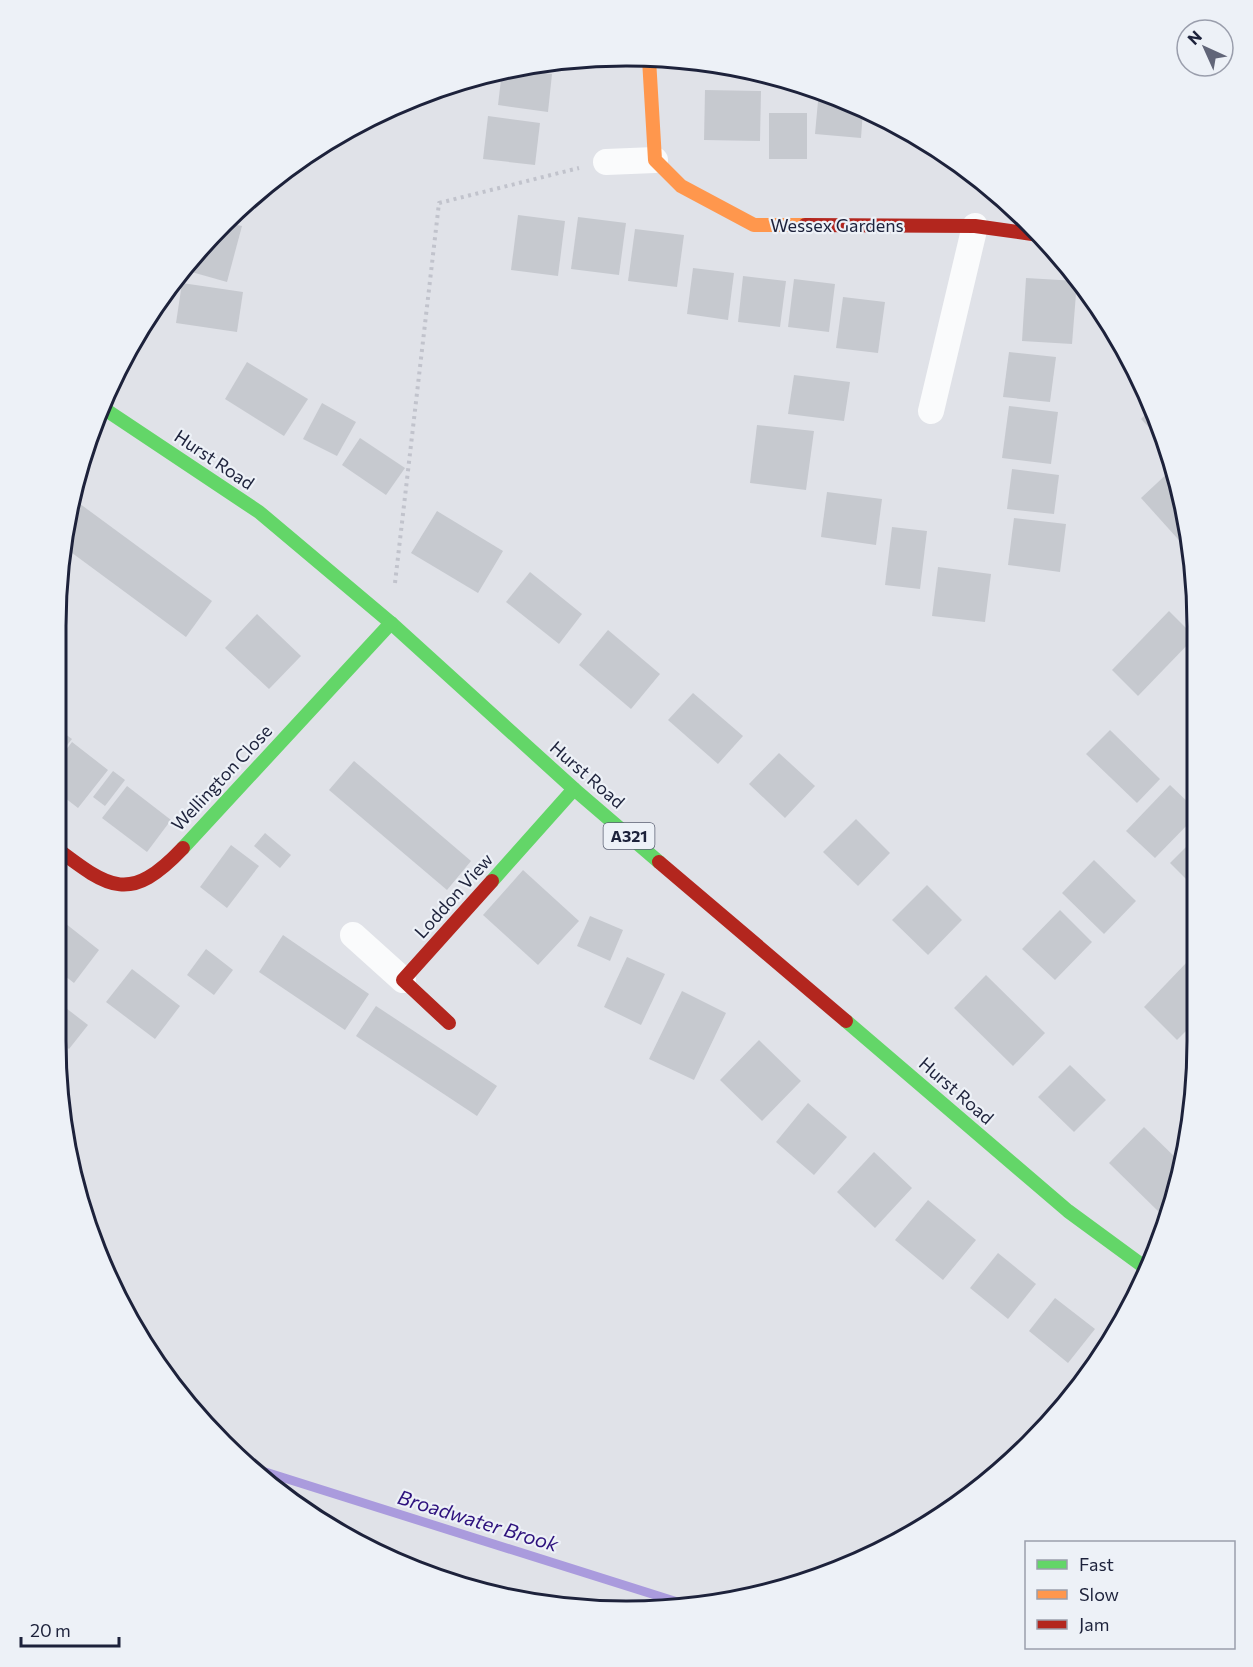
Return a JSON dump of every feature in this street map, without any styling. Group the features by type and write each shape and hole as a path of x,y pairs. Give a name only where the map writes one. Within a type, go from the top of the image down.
{"main road":[{"path":"649,67 655,160"},
{"name":"Wessex Gardens","path":"655,160 681,186 754,225 975,226 1026,233"},
{"name":"Hurst Road","path":"109,412 259,512 391,623 574,789 1068,1211 1140,1264"},
{"name":"Wellington Close","path":"66,855 105,883 120,886 138,883 155,872 176,855 391,623"},
{"name":"Loddon View","path":"403,980 574,789"},
{"path":"403,980 449,1023"}],"street":[{"path":"606,162 655,160"},
{"path":"931,411 975,226"},
{"path":"353,935 403,980"}],"path":[{"path":"391,623 439,203 606,162"}],"building":[{"path":"542,73 552,74 548,112 498,105 501,81"},
{"path":"705,90 761,91 760,141 704,140"},
{"path":"818,100 862,119 861,138 815,134"},
{"path":"769,113 807,113 807,159 769,159"},
{"path":"488,116 540,123 535,165 483,159"},
{"path":"518,215 565,221 558,276 511,270"},
{"path":"578,217 626,223 619,275 571,269"},
{"path":"236,225 242,226 227,282 192,272 230,230"},
{"path":"635,229 684,235 677,287 628,281"},
{"path":"693,268 734,273 728,320 687,314"},
{"path":"743,276 786,281 780,327 738,322"},
{"path":"1026,278 1067,280 1076,292 1072,344 1022,341"},
{"path":"794,279 835,284 829,332 788,327"},
{"path":"183,283 243,292 237,332 176,323"},
{"path":"843,297 885,302 878,353 836,348"},
{"path":"1009,352 1056,357 1050,402 1003,397"},
{"path":"247,362 308,399 284,436 225,399"},
{"path":"794,375 850,382 844,421 788,414"},
{"path":"322,403 356,422 337,456 303,439"},
{"path":"1009,406 1058,412 1051,464 1002,458"},
{"path":"1145,415 1150,429 1141,419"},
{"path":"757,425 814,431 806,490 750,483"},
{"path":"360,438 405,468 386,495 342,465"},
{"path":"1012,469 1059,475 1054,514 1007,509"},
{"path":"1166,475 1180,541 1141,498"},
{"path":"827,492 882,499 876,545 821,537"},
{"path":"80,504 212,601 186,637 71,552"},
{"path":"437,511 503,551 478,593 411,553"},
{"path":"1014,518 1066,524 1060,572 1008,565"},
{"path":"892,527 927,531 920,589 885,585"},
{"path":"938,567 991,574 985,622 932,616"},
{"path":"530,572 582,614 559,644 506,602"},
{"path":"1169,611 1187,629 1187,645 1138,696 1112,670"},
{"path":"257,614 301,656 269,689 225,648"},
{"path":"608,630 660,674 631,709 579,665"},
{"path":"693,693 743,736 718,764 668,720"},
{"path":"1110,730 1160,779 1137,803 1086,754"},
{"path":"66,735 72,739 66,746"},
{"path":"72,742 108,770 78,808 66,799 66,750"},
{"path":"779,753 815,786 785,818 749,784"},
{"path":"354,761 471,861 447,890 329,790"},
{"path":"113,771 125,780 105,806 93,797"},
{"path":"1170,785 1187,801 1187,825 1155,858 1126,831"},
{"path":"127,786 171,820 147,852 102,818"},
{"path":"856,819 890,853 858,886 823,852"},
{"path":"265,833 291,855 280,868 254,846"},
{"path":"231,845 259,866 227,908 200,887"},
{"path":"1187,846 1187,880 1170,863"},
{"path":"1094,860 1136,901 1104,934 1062,893"},
{"path":"523,870 579,921 538,965 483,915"},
{"path":"927,885 962,920 928,955 892,920"},
{"path":"1060,910 1092,942 1055,980 1022,949"},
{"path":"590,916 623,930 610,961 577,946"},
{"path":"66,924 99,950 74,983 66,977"},
{"path":"283,935 369,994 345,1030 259,972"},
{"path":"206,949 233,970 214,995 187,975"},
{"path":"627,957 665,974 641,1025 604,1007"},
{"path":"1187,962 1187,1030 1177,1040 1144,1007"},
{"path":"132,969 180,1006 155,1039 106,1002"},
{"path":"986,975 1045,1033 1013,1066 954,1008"},
{"path":"682,991 726,1013 694,1080 649,1059"},
{"path":"376,1006 497,1086 477,1116 356,1036"},
{"path":"66,1008 88,1025 69,1049 66,1047"},
{"path":"759,1040 801,1081 762,1121 720,1080"},
{"path":"1070,1065 1106,1100 1074,1132 1038,1097"},
{"path":"808,1103 847,1137 814,1175 776,1142"},
{"path":"1144,1127 1175,1157 1160,1213 1109,1163"},
{"path":"874,1152 912,1188 875,1228 837,1192"},
{"path":"928,1200 976,1240 943,1280 895,1240"},
{"path":"998,1253 1036,1284 1008,1319 970,1288"},
{"path":"1055,1298 1095,1329 1068,1363 1029,1331"}],"waterway":[{"name":"Broadwater Brook","path":"272,1474 669,1599"}],"traffic: fast":[{"path":"109,412 259,512 391,623 574,789 659,862"},
{"path":"183,848 391,623"},
{"path":"492,881 574,789"},
{"path":"846,1021 1068,1211 1140,1264"}],"traffic: slow":[{"path":"649,67 655,160 681,186 754,225 805,225"}],"traffic: jam":[{"path":"805,225 975,226 1026,233"},
{"path":"66,855 106,881 120,884 134,883 148,877 165,866 183,848"},
{"path":"659,862 846,1021"},
{"path":"449,1023 403,980 492,881"}]}
